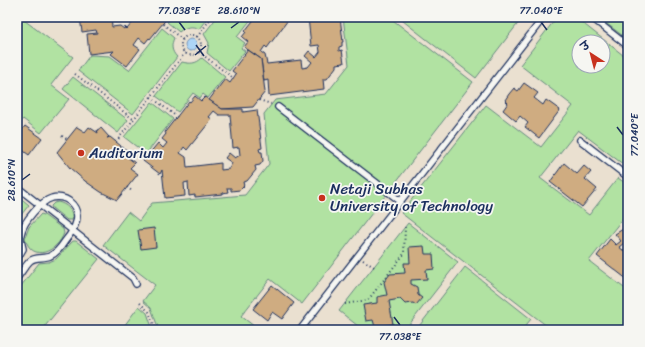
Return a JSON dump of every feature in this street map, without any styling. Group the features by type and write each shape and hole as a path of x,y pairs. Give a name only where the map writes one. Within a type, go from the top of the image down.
{"lane":[{"path":"300,330 544,17"},
{"path":"591,17 628,46"},
{"path":"278,107 400,202"},
{"path":"580,140 628,177"},
{"path":"17,187 133,278 136,284"},
{"path":"17,259 23,249 21,238 22,231 40,205 55,197 63,198 70,202 75,208 77,214 77,221 72,231 55,253 48,257 32,260 17,278"}],"path":[{"path":"197,37 212,17"},
{"path":"620,40 628,22"},
{"path":"163,24 183,40"},
{"path":"188,36 197,37 201,44 199,52 191,56 185,53 181,45 183,40 188,36"},
{"path":"199,52 233,78"},
{"path":"116,142 185,53"},
{"path":"75,74 133,119"},
{"path":"151,96 177,117"},
{"path":"259,100 278,107"},
{"path":"62,136 67,139"},
{"path":"127,187 132,192"},
{"path":"345,304 368,300 404,254 405,227"},
{"path":"358,256 374,267"},
{"path":"140,303 149,312 156,330"}],"shaded area":[{"name":"Netaji Subhas University of Technology","path":"17,17 628,17 628,330 17,330"}],"green space":[{"path":"17,17 20,17 73,57 51,85 69,99 41,133 23,119 17,126"},
{"path":"171,17 208,17 199,29 189,27 179,32 167,22"},
{"path":"217,17 253,17 237,37 245,43 241,48 245,51 229,71 207,53 209,43 204,34"},
{"path":"343,17 389,17 473,82 302,304 270,279 241,316 259,330 159,330 151,308 143,301 155,285 103,245 128,212 139,221 152,203 245,195 269,164 264,114 275,100 326,94 349,65"},
{"path":"398,17 523,17 476,78"},
{"path":"557,17 575,17 596,34 571,34 571,74 611,74 611,46 628,59 628,168 578,130 540,178 589,215 618,178 628,185 628,212 589,261 628,291 628,330 552,330 401,213 486,105 541,147 573,106 520,65"},
{"path":"598,17 628,17 628,40"},
{"path":"162,28 174,38 172,48 177,57 133,114 78,71 90,55 110,56 129,70"},
{"path":"202,58 225,77 208,98 203,94 200,98 193,93 178,112 156,96 182,62 193,63"},
{"path":"73,77 128,120 118,133 63,89"},
{"path":"152,102 173,119 146,154 124,137"},
{"path":"17,195 29,205 17,220"},
{"path":"58,202 64,204 71,210 72,220 67,220 52,208 51,206 54,203"},
{"path":"41,214 63,229 64,233 61,239 51,249 39,253 33,251 28,246 25,238 29,227"},
{"path":"408,223 458,262 405,330 363,330 339,311"},
{"path":"73,241 76,241 99,259 42,330 17,330 17,291 39,263 49,262 56,259"},
{"path":"465,267 531,319 522,330 416,330"},
{"path":"139,306 147,313 153,330 121,330"}],"water":[{"path":"189,39 193,39 197,45 193,51 189,51 185,47 185,43"}],"building":[{"path":"80,17 111,17 112,27 120,26 127,29 134,21 132,19 134,17 168,17 145,43 139,38 134,45 140,49 127,66 111,54 114,51 89,54 87,34 97,33 96,30 82,32"},
{"path":"256,17 286,17 288,20 267,48 265,46 261,52 265,55 267,64 301,60 302,68 308,67 312,62 305,56 309,51 316,57 320,52 319,45 311,46 308,17 340,17 343,42 342,46 339,47 339,51 342,50 344,63 336,64 336,67 327,79 323,79 324,89 269,96 268,80 264,81 261,59 244,47 248,42 242,37"},
{"path":"248,50 261,59 265,92 253,107 222,109 209,100 225,79 230,83 236,74 232,71"},
{"path":"524,83 538,93 534,98 543,105 546,100 560,110 539,138 525,127 528,123 520,116 516,121 503,110 508,103 505,100 509,94 514,88 518,91"},
{"path":"195,96 201,101 205,97 222,109 243,109 243,112 257,110 262,148 259,149 260,152 262,152 263,161 260,165 255,166 256,170 247,181 243,182 244,186 240,190 231,191 231,188 227,188 228,192 223,194 195,197 195,195 189,196 188,182 184,183 185,196 165,198 162,170 160,174 143,161 158,143 163,148 167,143 162,139 166,134 165,132 189,101 190,102","holes":["214,111 219,115 230,115 233,148 239,147 240,155 235,158 229,153 225,158 232,163 229,169 221,170 221,163 187,167 186,157 180,153 184,147 187,150 212,119 209,117"]},
{"path":"25,126 42,138 29,155 17,146 17,136"},
{"path":"77,127 85,132 89,127 98,133 97,130 101,128 109,137 107,138 110,137 121,146 121,149 122,147 130,152 130,154 126,156 135,163 130,168 138,174 117,200 101,192 85,181 70,168 57,152"},
{"path":"564,163 577,174 584,166 591,172 585,179 597,189 582,207 550,182"},
{"path":"628,226 628,240 619,247 628,254 628,280 597,256 610,239 616,245 621,241 615,234"},
{"path":"154,228 156,247 141,249 138,230"},
{"path":"424,246 425,254 433,254 434,269 426,270 427,279 411,280 411,284 417,287 418,295 422,298 416,305 413,303 405,304 400,299 389,301 393,324 375,327 373,320 366,321 363,305 377,303 377,297 387,295 384,282 390,274 405,273 404,263 410,263 409,247"},
{"path":"272,285 294,303 282,319 272,312 267,320 253,309"}],"place":[{"name":"Auditorium","path":"81,153"},
{"name":"Netaji Subhas University of Technology","path":"322,198"}]}
